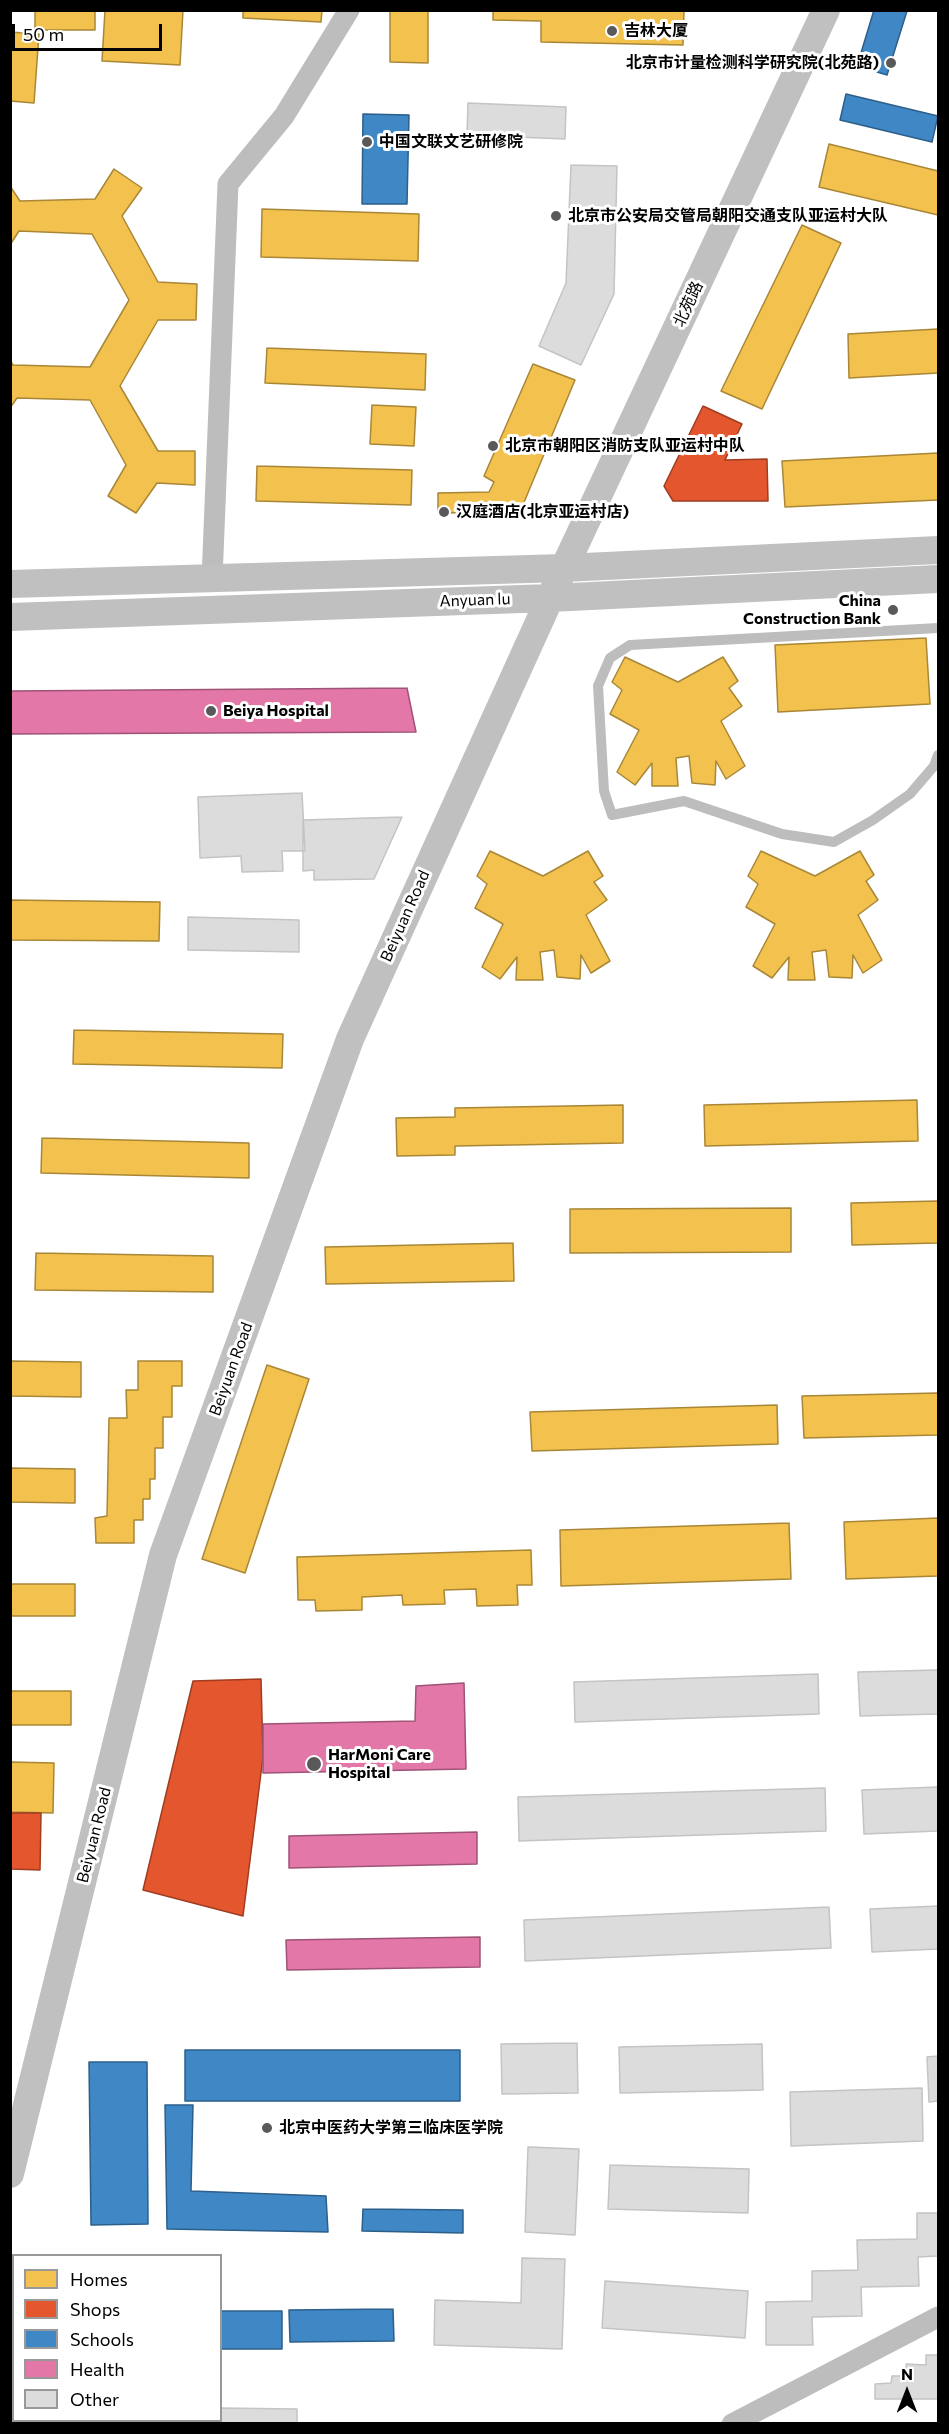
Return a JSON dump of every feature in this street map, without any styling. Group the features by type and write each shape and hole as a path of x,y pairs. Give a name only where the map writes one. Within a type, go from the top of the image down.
{"street":[{"path":"212,579 228,184 284,116 349,10"},
{"name":"北苑路","path":"550,598 826,10"},
{"name":"Anyuan lu","path":"10,584 564,568 939,550"},
{"name":"Anyuan lu","path":"10,617 550,598 939,579"},
{"name":"Beiyuan Road","path":"10,2174 164,1555 350,1039 550,598"},
{"path":"732,2424 939,2317"}],"lane":[{"path":"939,628 630,645 610,658 598,686 604,791 612,815 684,801 782,834 834,842 873,820 910,794 934,766 939,755"}],"building: Homes":[{"path":"35,10 95,10 95,30 35,30"},
{"path":"105,10 183,10 180,65 102,61"},
{"path":"243,10 322,10 321,22 243,18"},
{"path":"390,10 428,10 428,63 390,62"},
{"name":"吉林大厦","path":"493,10 684,10 683,45 541,42 541,21 493,20"},
{"path":"10,32 39,34 34,103 10,101"},
{"path":"829,144 938,171 938,215 819,187"},
{"path":"114,169 142,188 122,216 158,282 197,284 196,320 158,320 120,386 158,451 195,451 195,485 157,483 136,513 108,496 126,465 90,400 17,398 10,408 10,360 13,365 90,367 129,300 92,234 19,231 10,245 10,186 20,201 95,199"},
{"path":"262,209 419,214 418,261 261,257"},
{"path":"802,225 841,243 762,409 721,391"},
{"path":"938,329 938,373 849,378 848,334"},
{"path":"267,348 426,354 425,390 265,383"},
{"path":"533,364 575,380 520,512 438,513 438,493 489,492 494,482 484,476"},
{"path":"372,405 416,407 414,446 370,444"},
{"path":"938,453 938,500 785,507 782,461"},
{"path":"257,466 412,470 411,505 256,501"},
{"path":"926,638 930,704 778,712 775,645"},
{"path":"625,657 678,682 723,657 738,681 729,688 742,706 721,721 745,766 726,779 716,761 715,785 692,783 689,756 676,758 678,786 652,786 652,763 635,785 617,772 639,730 610,714 622,690 612,682"},
{"path":"490,851 543,876 588,851 603,876 594,882 607,900 586,915 610,961 591,973 581,955 580,979 557,977 554,950 540,952 543,980 516,980 517,957 500,979 482,967 503,924 475,908 487,884 477,876"},
{"path":"761,851 815,876 860,851 874,875 866,881 878,900 858,915 882,960 863,973 853,955 852,978 829,977 826,950 812,952 815,980 788,980 789,957 772,978 753,966 775,924 746,907 758,884 748,876"},
{"path":"10,900 160,902 159,941 10,940"},
{"path":"74,1030 283,1034 282,1068 73,1064"},
{"path":"917,1100 918,1141 705,1146 704,1105"},
{"path":"623,1105 623,1143 455,1146 455,1155 397,1156 396,1118 455,1117 455,1108"},
{"path":"42,1138 249,1143 249,1178 41,1173"},
{"path":"938,1201 938,1243 852,1245 851,1203"},
{"path":"791,1208 791,1252 570,1253 570,1209"},
{"path":"513,1243 514,1281 326,1284 325,1247"},
{"path":"36,1253 213,1256 213,1292 35,1290"},
{"path":"10,1361 81,1362 81,1397 10,1396"},
{"path":"138,1361 182,1361 182,1386 172,1386 172,1417 163,1417 163,1448 155,1448 155,1479 150,1479 150,1499 143,1499 143,1520 134,1520 134,1543 96,1543 95,1518 107,1516 109,1418 127,1418 126,1390 138,1390"},
{"path":"267,1365 309,1379 245,1573 202,1559"},
{"path":"938,1393 938,1435 804,1438 802,1396"},
{"path":"777,1405 778,1444 532,1451 530,1412"},
{"path":"10,1468 75,1469 75,1503 10,1502"},
{"path":"938,1518 938,1576 846,1579 844,1522"},
{"path":"789,1523 791,1579 561,1586 560,1530"},
{"path":"531,1550 532,1585 517,1585 518,1605 477,1606 476,1589 444,1590 445,1604 403,1605 402,1595 362,1597 362,1610 316,1611 315,1600 298,1600 297,1557"},
{"path":"10,1584 75,1584 75,1616 10,1616"},
{"path":"10,1691 71,1691 71,1725 10,1725"},
{"path":"10,1762 54,1763 53,1813 10,1812"}],"building: Shops":[{"path":"703,406 742,424 725,460 767,459 768,501 673,501 664,486"},
{"path":"261,1679 263,1757 243,1916 143,1890 193,1681"},
{"path":"10,1813 41,1813 40,1870 10,1869"}],"building: Schools":[{"path":"874,10 907,11 887,75 857,66"},
{"path":"846,94 938,116 932,142 840,120"},
{"path":"363,114 409,115 407,204 362,204"},
{"path":"185,2050 460,2050 460,2101 185,2101"},
{"path":"89,2062 147,2062 148,2224 91,2225"},
{"path":"165,2105 193,2105 191,2191 326,2196 328,2232 167,2229"},
{"path":"363,2209 463,2210 463,2233 362,2231"},
{"path":"393,2309 394,2341 290,2342 289,2310"},
{"path":"222,2311 282,2311 282,2349 222,2349"}],"building: Health":[{"name":"Beiya Hospital","path":"407,688 416,732 10,734 10,691"},
{"path":"464,1683 466,1769 263,1773 263,1724 415,1721 416,1686"},
{"path":"477,1832 477,1864 289,1868 289,1836"},
{"path":"480,1937 480,1967 287,1970 286,1940"}],"building: Other":[{"path":"468,103 566,107 565,139 467,135"},
{"path":"571,165 617,166 614,294 581,365 539,346 566,283"},
{"path":"302,793 305,851 282,851 283,871 242,872 241,856 200,858 198,797"},
{"path":"402,817 374,879 314,880 314,870 303,871 303,820"},
{"path":"188,917 299,920 299,952 188,950"},
{"path":"938,1670 938,1714 860,1716 858,1672"},
{"path":"818,1674 819,1714 575,1722 574,1682"},
{"path":"938,1787 938,1831 864,1834 862,1790"},
{"path":"825,1788 826,1831 519,1841 518,1797"},
{"path":"938,1906 938,1949 872,1952 870,1909"},
{"path":"829,1907 831,1948 525,1961 524,1920"},
{"path":"577,2043 578,2093 502,2094 501,2044"},
{"path":"762,2044 763,2090 620,2093 619,2047"},
{"path":"938,2056 938,2101 929,2102 927,2057"},
{"path":"922,2088 923,2141 791,2146 790,2092"},
{"path":"528,2147 579,2149 575,2235 525,2232"},
{"path":"610,2165 749,2169 748,2213 608,2209"},
{"path":"917,2213 938,2213 938,2256 918,2257 919,2286 861,2287 862,2316 812,2317 813,2345 766,2345 766,2302 812,2301 812,2271 858,2270 857,2240 917,2239"},
{"path":"522,2258 565,2259 562,2349 434,2345 435,2300 521,2303"},
{"path":"605,2281 748,2291 745,2338 602,2328"},
{"path":"926,2355 938,2355 938,2399 875,2399 875,2384 891,2383 892,2376 907,2376 906,2364 926,2365"},
{"path":"222,2408 297,2409 297,2424 153,2424 153,2422 222,2422"}],"place":[{"name":"吉林大厦","path":"612,31"},
{"name":"北京市计量检测科学研究院(北苑路)","path":"891,63"},
{"name":"中国文联文艺研修院","path":"367,142"},
{"name":"北京市公安局交管局朝阳交通支队亚运村大队","path":"556,216"},
{"name":"北京市朝阳区消防支队亚运村中队","path":"493,446"},
{"name":"汉庭酒店(北京亚运村店)","path":"444,512"},
{"name":"China Construction Bank","path":"893,610"},
{"name":"Beiya Hospital","path":"211,711"},
{"name":"HarMoni Care Hospital","path":"314,1764"},
{"name":"北京中医药大学第三临床医学院","path":"267,2128"}]}
